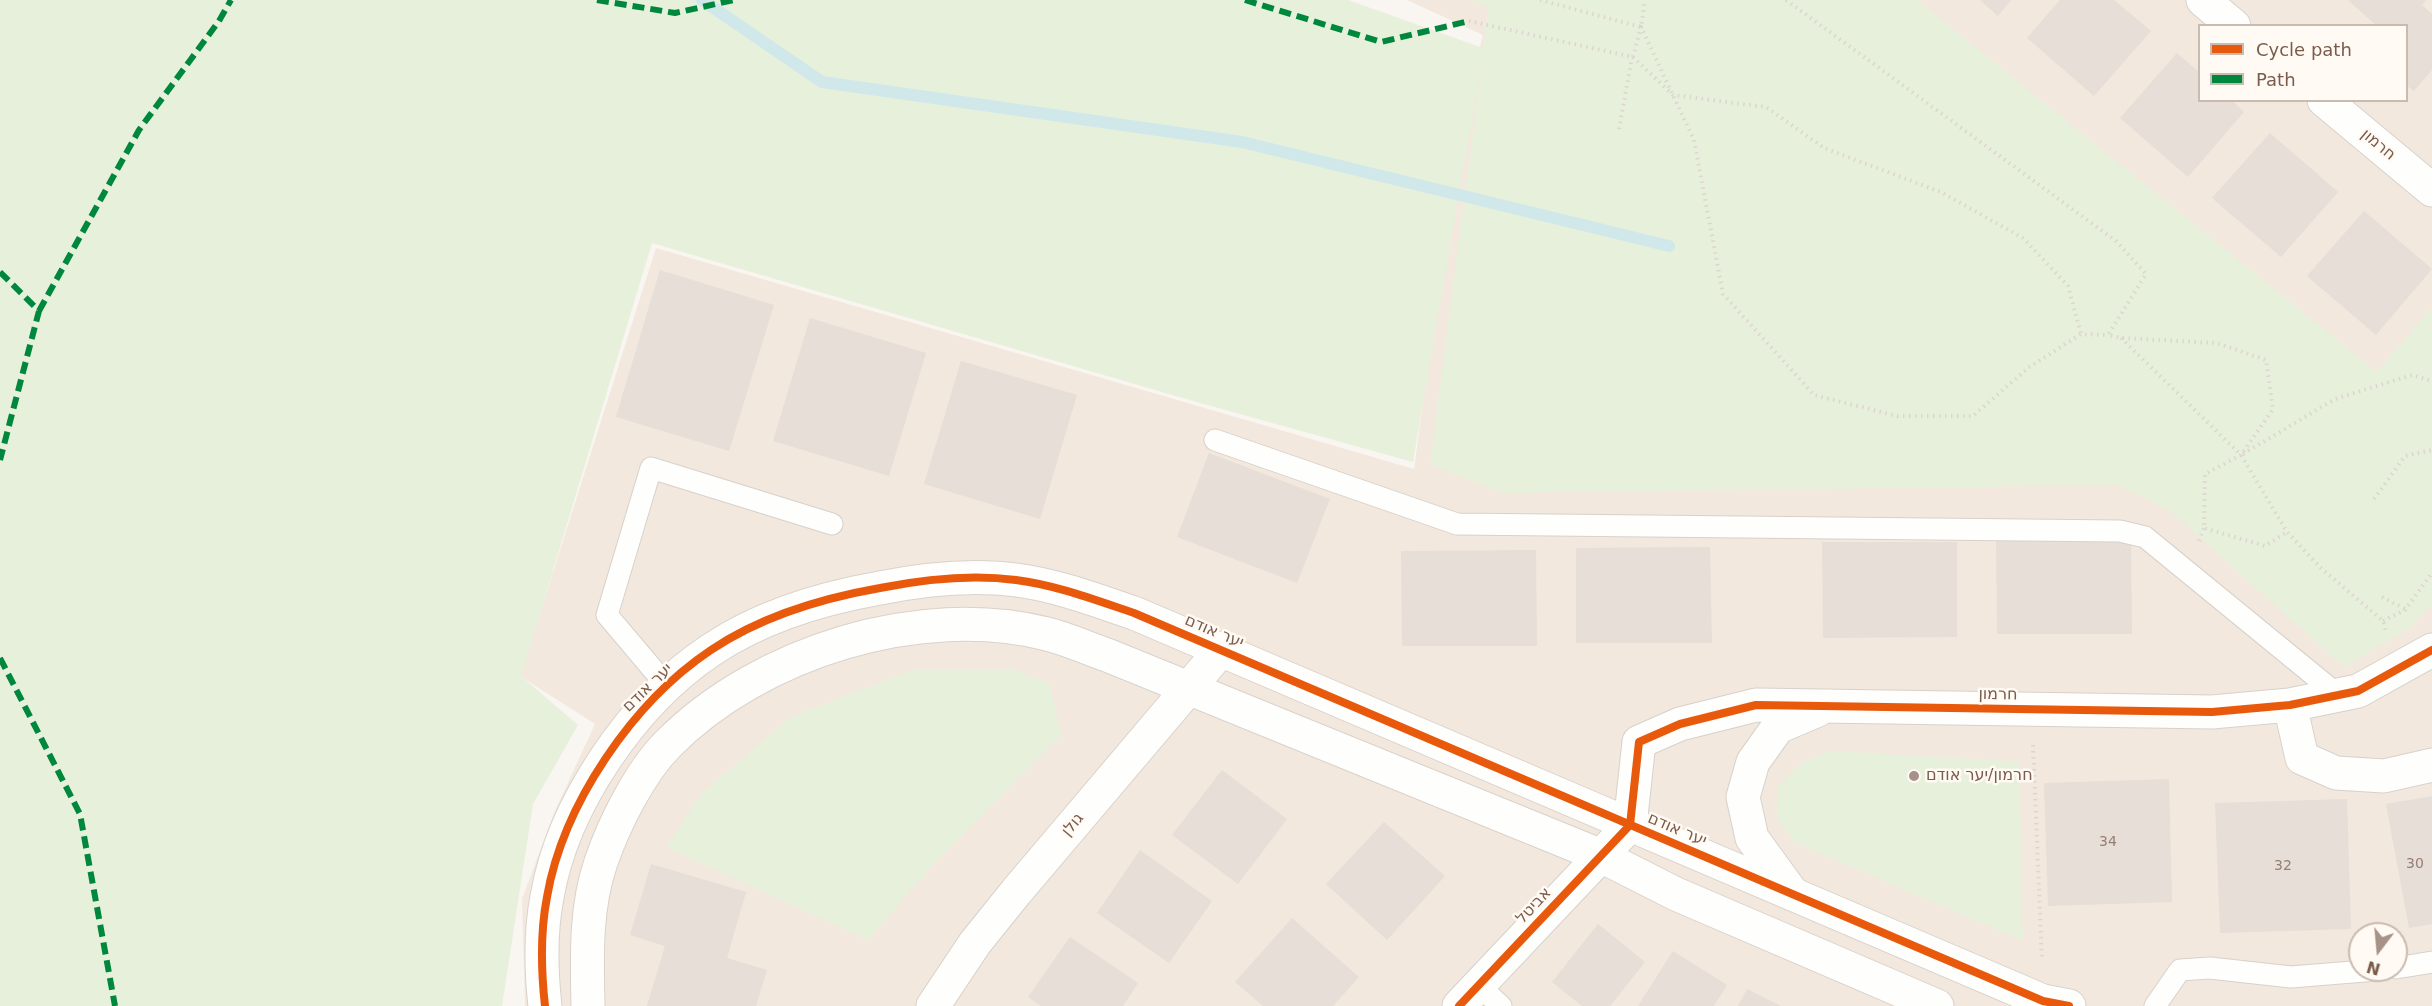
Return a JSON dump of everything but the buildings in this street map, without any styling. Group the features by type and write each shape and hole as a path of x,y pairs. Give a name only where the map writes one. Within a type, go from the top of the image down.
{"street":[{"path":"2203,0 2232,24"},
{"name":"חרמון","path":"2326,102 2432,190"},
{"name":"יער אודם","path":"544,1006 542,943 547,897 558,854 576,811 603,763 633,720 667,686 711,650 746,630 798,609 856,592 914,581 963,577 1016,580 1073,592 1134,613 1792,893 2036,1001"},
{"path":"588,1006 587,946 591,902 601,862 619,821 643,777 667,744 739,688 775,669 835,646 888,633 939,626 992,626 1046,634 1190,688 1599,855 1676,894 1937,1006"},
{"name":"גולן","path":"933,1006 996,917 1221,650"},
{"name":"חרמון","path":"1630,825 1639,742 1680,724 1756,705 2212,712 2290,705 2358,691 2432,650"},
{"path":"2290,705 2302,758 2319,766 2337,773 2384,776 2432,765"},
{"name":"חרמון","path":"1792,893 1752,838 1743,797 1753,762 1778,727 1826,706"},
{"name":"אביטל","path":"1480,999 1599,855 1630,825"}],"lane":[{"path":"1215,440 1457,524 2120,531 2145,537 2338,694"},
{"path":"667,686 607,615 651,468 832,524"},
{"path":"2408,966 2432,962"},
{"path":"2155,1006 2181,970 2210,968 2290,977 2348,972"}],"path":[{"path":"1540,0 1641,27 1694,140 1723,294 1814,395 1897,416 1973,416 2028,369 2081,334 2217,343 2266,360 2273,409 2241,455"},
{"path":"1619,129 1645,0"},
{"path":"1786,0 2116,241 2146,274 2108,335"},
{"path":"1468,21 1633,57 1673,95 1766,107 1824,148 1941,192 2023,238 2068,286 2081,334"},
{"path":"2121,338 2241,455 2287,532 2322,569 2383,621 2405,610 2432,573"},
{"path":"2287,532 2265,546 2204,528 2205,474 2335,399 2412,375 2432,381"},
{"path":"2374,499 2405,456 2432,450"},
{"path":"2382,597 2405,610"},
{"path":"2031,709 2036,1001"}],"shaded area":[{"path":"1407,0 2432,0 2432,1006 525,1006 522,899 554,813 595,724 520,676 656,248 1414,469 1462,117 1483,35"}],"green space":[{"path":"0,0 1348,0 1483,48 1489,6 1470,0 1917,0 2377,372 2432,307 2432,604 2409,628 2344,667 2169,510 2119,485 1502,493 1430,464 1483,54 1413,462 1179,397 652,243 521,676 578,725 533,804 502,1006 0,1006"},
{"path":"1014,669 1050,684 1061,735 932,866 868,940 666,847 701,794 792,716 914,670"},
{"path":"1830,751 2019,761 2023,941 1794,842 1777,818 1778,787 1799,764"}],"waterway":[{"path":"702,0 822,82 1242,142 1669,246"}],"marked path":[{"path":"39,311 139,130 219,21 231,0"},
{"path":"597,0 675,13 734,0"},
{"path":"1245,0 1381,42 1469,21"},
{"path":"0,272 39,311 0,460"},
{"path":"0,658 80,814 115,1006"}],"cycle path":[{"path":"545,1006 542,938 547,897 555,862 568,826 585,792 629,726 655,697 711,650 750,628 792,610 836,597 897,585 948,578 982,577 1046,585 1134,613 2043,1001 2069,1006"},
{"path":"1459,1006 1630,825 1639,742 1680,724 1756,705 2212,712 2290,705 2358,691 2432,650"}],"place":[{"name":"חרמון/יער אודם","path":"1914,776"}]}
